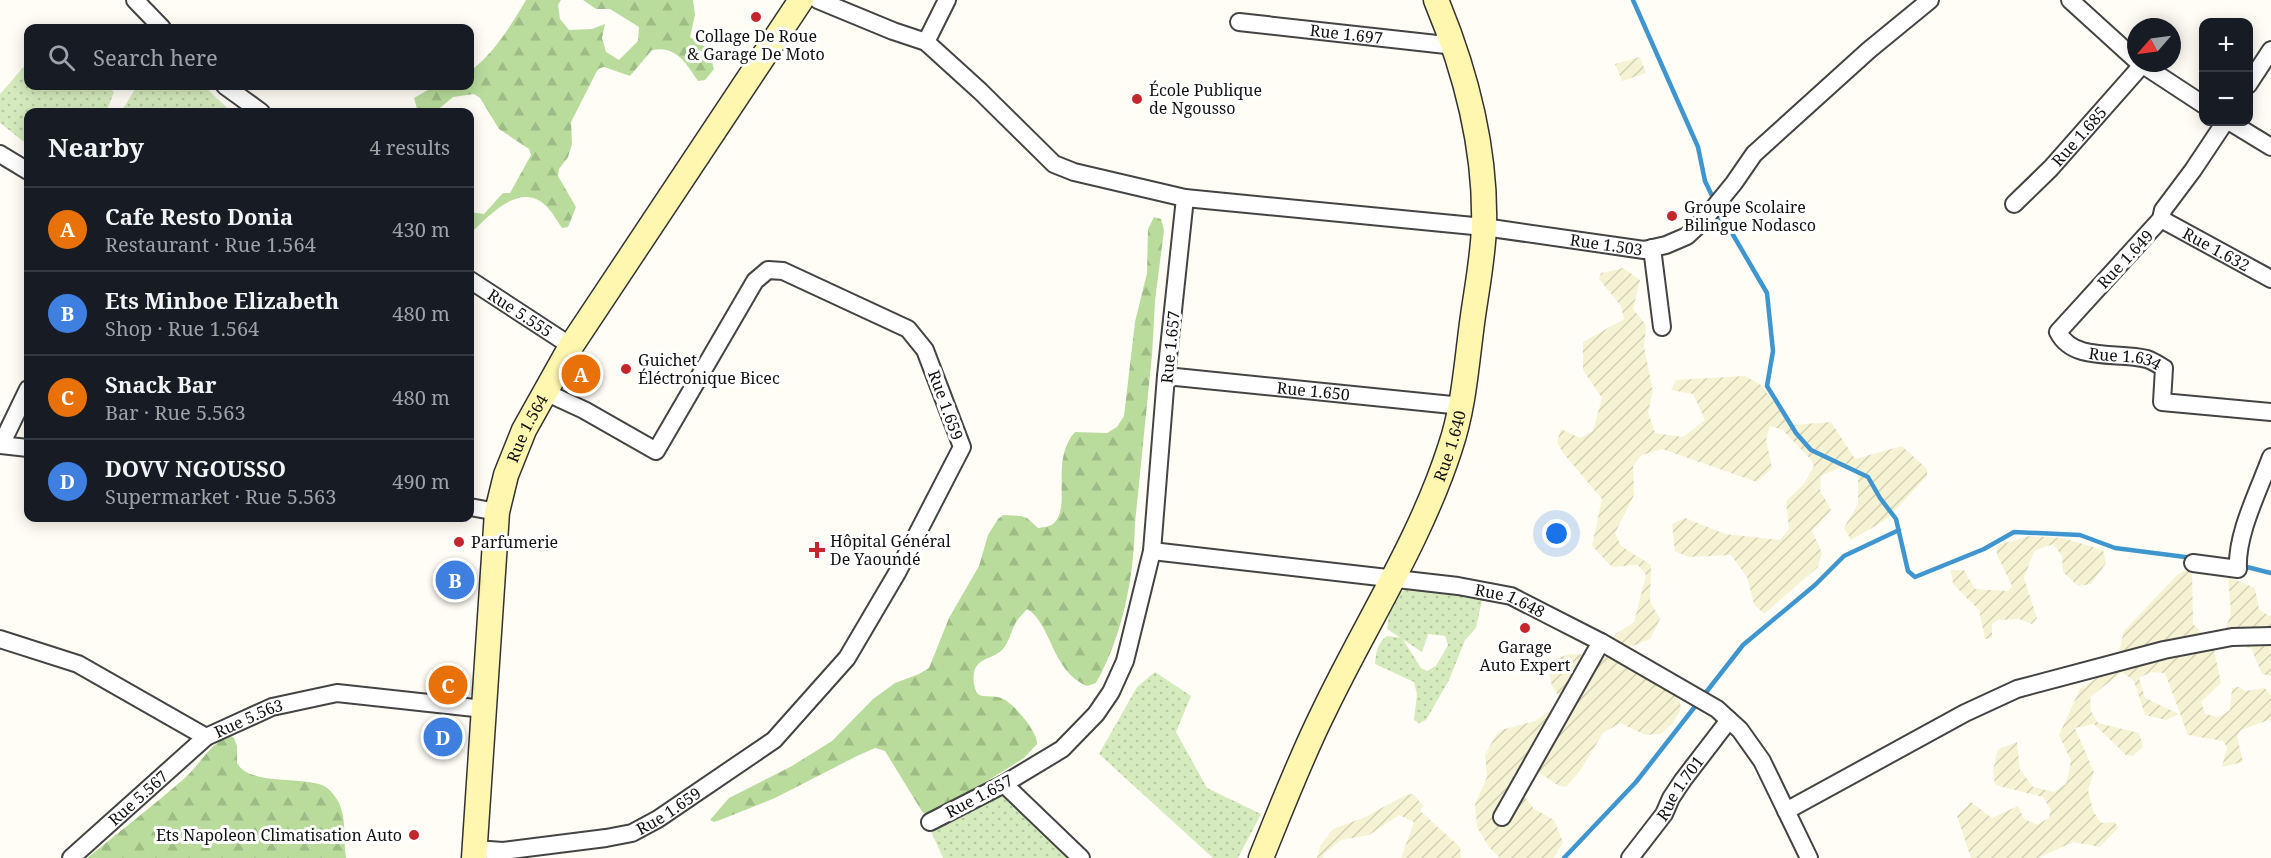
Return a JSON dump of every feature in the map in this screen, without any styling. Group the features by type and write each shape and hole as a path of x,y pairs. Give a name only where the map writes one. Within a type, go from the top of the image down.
{"main road":[{"name":"Rue 1.564","path":"475,853 497,512 506,475 524,430 571,346 801,0"},
{"name":"Rue 1.640","path":"1261,858 1323,711 1395,578 1426,511 1462,406 1484,227 1481,170 1472,108 1455,46 1437,0"}],"street":[{"path":"135,0 158,24"},
{"path":"818,0 926,42 1054,164 1074,172 1185,198"},
{"path":"926,42 947,0"},
{"name":"Rue 1.503","path":"1185,198 1484,227 1644,250 1652,248 1687,236 1703,221 1754,154 1869,50 1930,0"},
{"path":"2070,0 2127,52"},
{"name":"Rue 1.697","path":"1239,22 1455,46"},
{"path":"2253,77 2271,50"},
{"name":"Rue 1.685","path":"2014,204 2051,168 2131,72"},
{"path":"2153,72 2199,102"},
{"path":"231,90 255,108"},
{"name":"Rue 1.649","path":"2058,332 2161,219 2163,210 2221,126"},
{"path":"2237,126 2271,147"},
{"path":"0,153 24,168"},
{"name":"Rue 1.657","path":"930,822 1004,784 1062,749 1096,714 1111,692 1125,661 1152,551 1185,198"},
{"name":"Rue 1.632","path":"2161,219 2271,279"},
{"path":"1652,248 1662,327"},
{"name":"Rue 1.659","path":"475,853 632,833 658,819 774,740 847,658 897,573 962,447 925,350 908,329 783,272 768,270 755,281 656,451 584,410 545,392"},
{"name":"Rue 5.555","path":"474,283 571,346"},
{"name":"Rue 1.634","path":"2058,332 2063,341 2092,355 2148,359 2164,368 2162,402 2271,412"},
{"name":"Rue 1.650","path":"1167,376 1462,406"},
{"path":"24,397 1,445 24,448"},
{"path":"2193,563 2238,569 2237,555 2243,532 2271,457"},
{"path":"474,508 497,512"},
{"name":"Rue 1.648","path":"1152,551 1395,578 1512,596 1601,642 1717,709 1740,730 1762,761 1809,858"},
{"path":"1786,811 1965,712 2017,689 2164,650 2232,637 2271,636"},
{"name":"Rue 5.563","path":"0,639 78,664 206,737 272,707 337,693 484,709"},
{"path":"1502,817 1601,642"},
{"name":"Rue 1.701","path":"1630,858 1664,814 1683,780 1729,720"},
{"name":"Rue 5.567","path":"70,858 206,737"},
{"path":"1004,784 1082,858"}],"shaded area":[{"path":"1640,57 1646,73 1622,81 1615,64"},
{"path":"1623,268 1640,280 1633,309 1646,325 1644,347 1653,391 1648,412 1655,433 1683,437 1705,420 1693,394 1671,390 1676,380 1745,376 1761,385 1791,425 1831,422 1855,459 1902,446 1927,469 1927,476 1887,519 1851,540 1844,528 1858,504 1858,477 1855,471 1841,467 1821,476 1820,490 1831,510 1812,531 1822,553 1818,567 1764,614 1754,604 1747,577 1731,555 1688,557 1675,551 1672,524 1685,518 1725,534 1780,540 1789,529 1786,501 1804,484 1814,466 1811,460 1783,430 1770,426 1766,440 1772,468 1757,482 1662,449 1642,455 1633,466 1634,495 1615,533 1621,546 1651,565 1650,601 1660,619 1650,639 1630,647 1616,644 1612,639 1634,622 1646,575 1638,565 1612,567 1592,546 1602,499 1563,453 1557,442 1561,429 1580,438 1593,431 1602,398 1583,370 1583,342 1624,319 1621,306 1599,279 1601,273"},
{"path":"2030,536 2062,538 2103,550 2106,563 2091,584 2078,586 2063,572 2062,556 2053,544 2034,551 2024,578 2037,618 2032,624 2019,619 1998,620 1992,624 1992,638 1985,639 1979,610 1953,584 1951,570 1964,570 1975,589 2008,591 2012,586 1997,555 1997,545"},
{"path":"2186,570 2192,574 2193,624 2203,634 2217,637 2224,634 2231,613 2228,577 2255,588 2259,609 2271,615 2271,676 2262,674 2251,648 2230,644 2214,650 2221,683 2201,702 2205,714 2218,717 2230,710 2232,688 2239,687 2245,691 2265,688 2271,696 2271,719 2241,730 2237,736 2243,762 2222,767 2227,747 2223,741 2188,735 2165,673 2151,672 2139,678 2145,698 2179,714 2166,720 2145,715 2134,681 2122,672 2090,697 2091,711 2098,723 2139,733 2143,747 2133,756 2126,755 2094,724 2075,728 2094,772 2088,790 2093,811 2101,823 2115,822 2118,828 2100,847 2073,842 2038,858 1971,858 1957,816 1971,802 1992,818 2018,806 2024,819 2037,825 2049,818 2051,810 2043,797 1995,785 1993,771 1998,749 2017,742 2020,770 2033,787 2054,792 2066,784 2071,761 2059,735 2080,689 2116,665 2124,631 2177,575"},
{"path":"1570,654 1598,655 1626,662 1675,692 1681,706 1679,713 1672,724 1661,734 1646,735 1620,723 1603,733 1580,771 1566,787 1559,786 1535,770 1520,791 1534,809 1554,820 1563,842 1554,858 1500,858 1488,846 1477,827 1475,804 1487,777 1485,755 1501,730 1535,721 1558,705 1560,698 1552,686 1549,672 1556,659"},
{"path":"1413,794 1423,805 1420,811 1460,847 1461,858 1401,858 1414,822 1399,815 1369,835 1341,840 1324,854 1323,858 1317,858 1320,846 1333,829 1365,817 1406,795"}],"green space":[{"path":"526,0 561,0 558,5 560,19 569,30 592,29 605,24 602,38 606,52 619,60 638,41 639,27 610,9 596,9 583,0 693,0 695,15 690,37 708,49 714,69 705,80 698,81 679,57 668,50 660,49 652,50 630,76 604,67 598,69 571,122 572,144 568,157 559,169 558,176 576,207 568,227 562,228 545,205 535,199 525,197 504,204 474,230 474,213 484,214 503,193 510,193 531,155 529,149 499,129 480,98 474,94 453,97 440,108 417,108 414,98 428,90 474,90 474,68 494,48"},
{"path":"24,67 24,90 112,90 114,92 108,108 24,108 24,142 0,123 0,94"},
{"path":"135,90 208,90 227,108 123,108"},
{"path":"1154,217 1161,219 1164,230 1155,301 1132,564 1120,626 1096,683 1087,686 1075,679 1059,658 1035,615 1027,609 1016,622 1003,649 979,664 974,677 978,694 998,697 1006,701 1029,725 1037,744 1024,758 941,810 928,814 923,813 885,751 875,748 775,798 720,820 714,822 710,820 729,798 792,766 832,741 873,699 895,683 929,668 949,618 979,566 988,535 998,519 1003,515 1021,516 1027,518 1038,528 1055,522 1061,505 1064,455 1075,432 1107,433 1117,427 1124,416 1135,322 1147,273 1148,229"},
{"path":"1407,586 1453,589 1482,600 1476,628 1465,640 1449,680 1426,720 1419,723 1414,720 1417,694 1414,682 1375,664 1381,642 1387,636 1400,638 1387,629 1391,603","holes":["1428,634 1445,636 1448,645 1436,666 1427,671 1421,668 1403,639 1422,652"]},
{"path":"1155,672 1191,696 1176,732 1207,788 1261,814 1238,858 1213,858 1099,754 1137,687"},
{"path":"230,736 234,738 237,746 237,763 243,770 265,778 315,783 331,791 339,803 343,816 346,858 87,858 186,777 217,743"},
{"path":"1006,794 1069,858 943,858 930,829"}],"waterway":[{"path":"1633,0 1698,147 1705,181 1714,200"},
{"path":"1715,213 1719,220 1729,228 1767,293 1773,351 1767,386 1796,433 1811,450 1868,477 1896,519 1908,571 1915,577 1984,549 2014,532 2080,535 2115,548 2193,558"},
{"path":"1564,858 1636,782 1743,645 1815,585 1844,556 1899,530"},
{"path":"2243,566 2271,573"}],"place":[{"name":"Collage De Roue & Garage De Moto","path":"756,17"},
{"name":"École Publique de Ngousso","path":"1137,99"},
{"name":"Groupe Scolaire Bilingue Nodasco","path":"1672,216"},
{"name":"Guichet Éléctronique Bicec","path":"626,369"},
{"name":"Cafe Resto Donia","path":"581,374"},
{"name":"Parfumerie","path":"459,542"},
{"name":"Hôpital Général De Yaoundé","path":"817,550"},
{"name":"Ets Minboe Elizabeth","path":"455,580"},
{"name":"Garage Auto Expert","path":"1525,628"},
{"name":"Snack Bar","path":"448,685"},
{"name":"DOVV NGOUSSO","path":"443,737"},
{"name":"Ets Napoleon Climatisation Auto","path":"414,835"}]}
